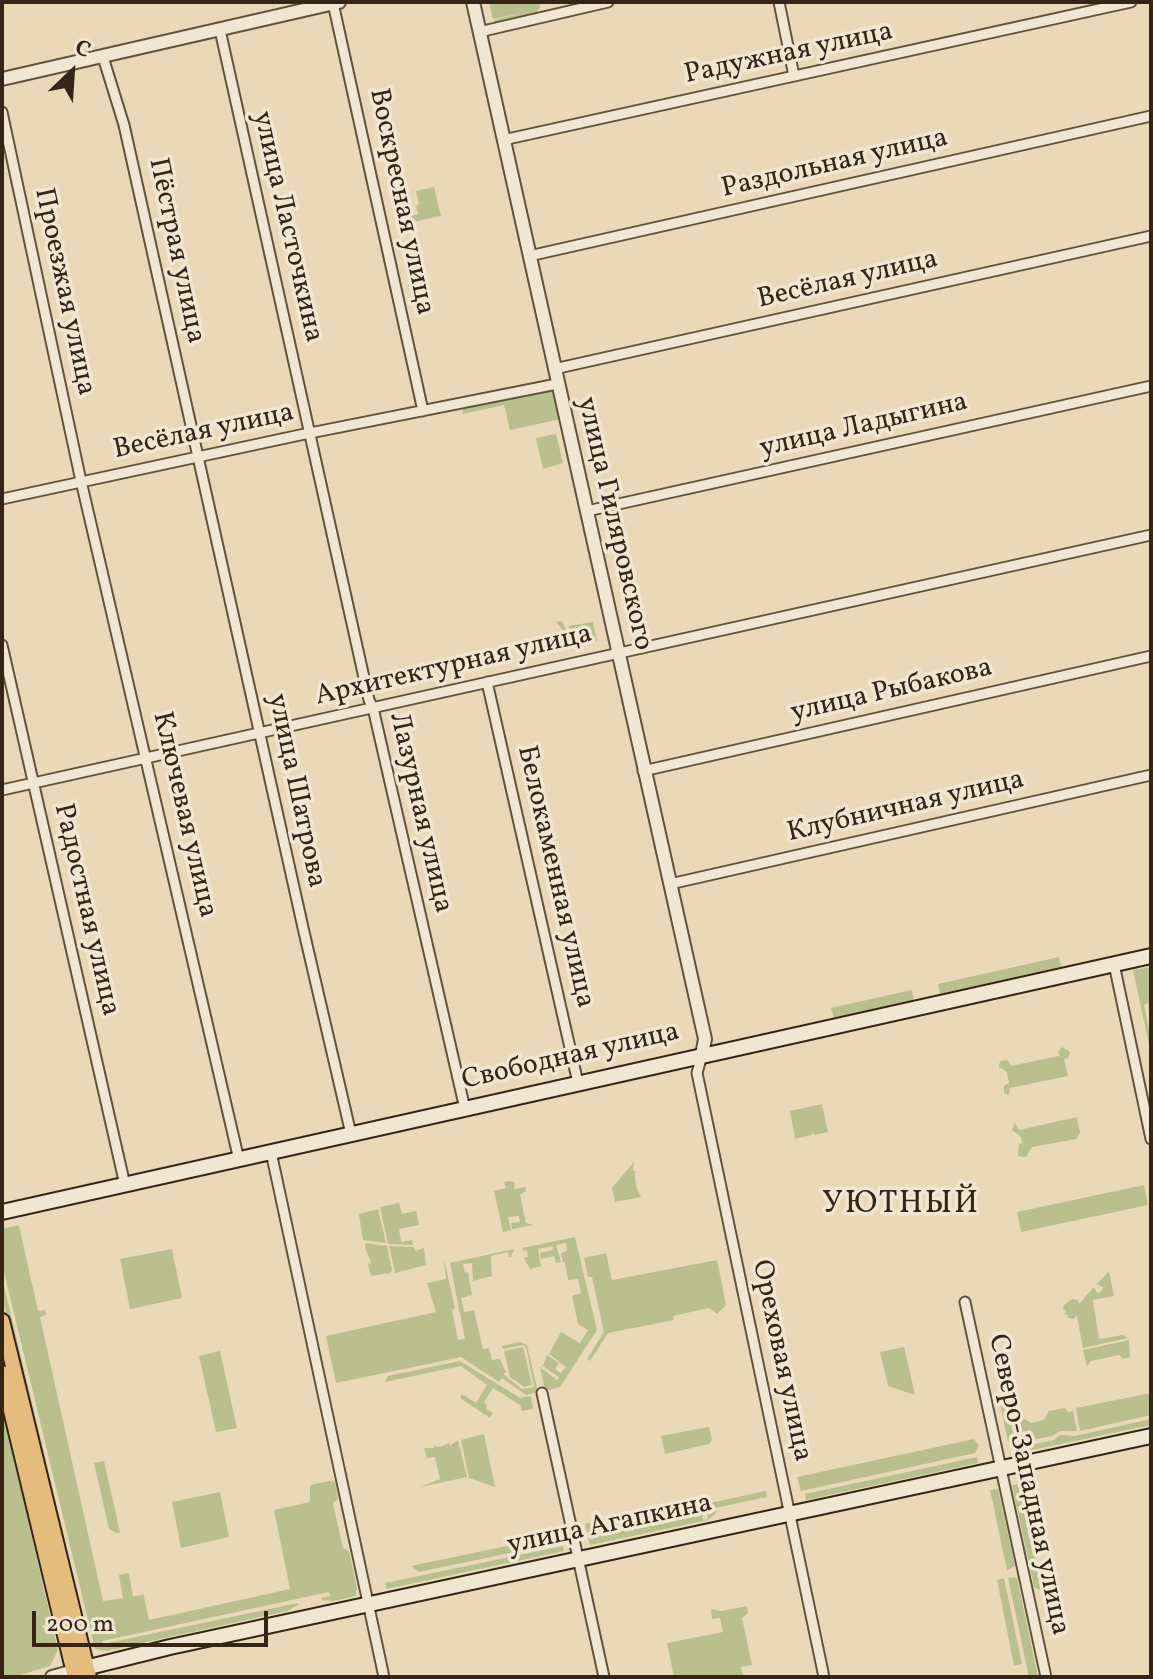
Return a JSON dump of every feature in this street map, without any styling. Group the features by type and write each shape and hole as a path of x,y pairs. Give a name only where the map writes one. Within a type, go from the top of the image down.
{"main road":[{"name":"Свободная улица","path":"2,1212 1151,956"},
{"path":"2,1321 81,1672"},
{"path":"2,1373 81,1672"},
{"name":"улица Агапкина","path":"81,1672 369,1604 1151,1436"}],"street":[{"name":"улица Гиляровского","path":"473,2 705,1039 702,1055"},
{"path":"479,32 608,2"},
{"path":"779,2 794,76"},
{"name":"Радужная улица","path":"503,140 1131,2"},
{"path":"2,79 336,3"},
{"name":"Воскресная улица","path":"336,3 423,411"},
{"path":"545,4 548,16"},
{"name":"улица Ласточкина","path":"220,30 310,433"},
{"name":"Пёстрая улица","path":"103,57 124,125 197,457"},
{"name":"Проезжая улица","path":"2,112 81,481"},
{"name":"Раздольная улица","path":"529,256 1151,116"},
{"name":"Весёлая улица","path":"554,369 1151,236"},
{"name":"Весёлая улица","path":"2,499 557,384"},
{"name":"улица Ладыгина","path":"587,511 1151,386"},
{"name":"Лазурная улица","path":"310,433 465,1109"},
{"name":"улица Шатрова","path":"197,457 351,1134"},
{"name":"Ключевая улица","path":"81,481 239,1160"},
{"name":"Архитектурная улица","path":"2,790 1151,535"},
{"name":"Радостная улица","path":"2,645 125,1185"},
{"name":"улица Рыбакова","path":"643,771 1151,656"},
{"name":"Белокаменная улица","path":"487,682 578,1083"},
{"name":"Клубничная улица","path":"670,884 1151,775"},
{"path":"1114,964 1151,1139"},
{"name":"Ореховая улица","path":"702,1055 697,1073 824,1677"},
{"path":"271,1152 384,1677"},
{"name":"Северо-Западная улица","path":"965,1302 1046,1677"},
{"path":"542,1393 604,1677"},
{"path":"52,1677 81,1672"}],"green space":[{"path":"489,2 540,2 540,7 535,14 495,24 494,20 523,13 493,19"},
{"path":"434,187 441,216 403,224 402,218 418,214 416,191"},
{"path":"547,390 556,394 561,419 510,430 504,405 463,414 463,407"},
{"path":"556,434 563,463 543,469 536,438"},
{"path":"562,621 570,640 569,626 593,622 597,641 572,646 570,650 564,646 563,630 556,622"},
{"path":"1059,957 1061,967 940,994 938,984"},
{"path":"1151,967 1151,1002 1144,1005 1151,1054 1133,970"},
{"path":"912,990 914,1000 834,1018 831,1008"},
{"path":"1062,1047 1070,1052 1064,1059 1068,1076 1010,1088 1009,1095 1004,1093 1004,1086 1009,1083 1007,1072 999,1067 1000,1061 1007,1060 1011,1066 1061,1057 1058,1052"},
{"path":"822,1104 828,1132 814,1135 812,1132 812,1135 795,1139 790,1111"},
{"path":"1077,1117 1080,1133 1076,1139 1032,1147 1026,1157 1018,1156 1019,1144 1022,1143 1021,1137 1012,1130 1015,1123 1019,1130"},
{"path":"634,1162 636,1186 641,1197 615,1202 612,1188"},
{"path":"504,1182 515,1182 514,1189 526,1187 520,1195 526,1223 534,1225 512,1229 511,1223 520,1222 519,1216 508,1217 511,1230 503,1232 494,1191 506,1188"},
{"path":"1144,1185 1148,1205 1021,1232 1017,1212"},
{"path":"399,1203 402,1214 416,1211 419,1225 399,1229 401,1242 412,1240 413,1245 388,1244 380,1207"},
{"path":"378,1209 386,1243 363,1240 359,1214"},
{"path":"19,1225 38,1311 45,1310 46,1315 40,1317 103,1601 123,1598 119,1575 129,1573 133,1596 143,1595 143,1592 149,1620 290,1589 274,1510 310,1502 310,1485 330,1481 335,1482 338,1499 333,1503 343,1548 349,1551 356,1596 322,1600 330,1596 329,1592 102,1641 103,1644 298,1603 287,1611 106,1651 95,1649 2,1264 2,1229"},
{"path":"575,1237 597,1330 560,1387 545,1391 540,1367 557,1380 559,1377 543,1366 547,1355 559,1363 555,1369 561,1373 566,1367 549,1354 561,1332 580,1343 588,1330 578,1324 572,1296 581,1293 578,1279 568,1280 561,1253 567,1251 566,1243 556,1245 561,1262 556,1263 554,1256 541,1259 540,1253 553,1250 552,1246 538,1249 541,1266 530,1269 524,1258 528,1257 527,1250 523,1251 522,1248"},
{"path":"366,1243 387,1246 390,1273 371,1276"},
{"path":"389,1246 414,1247 415,1251 424,1248 426,1265 395,1273"},
{"path":"172,1249 182,1298 130,1309 120,1259"},
{"path":"514,1249 511,1257 508,1252 491,1256 492,1276 473,1281 472,1263 463,1264 465,1273 468,1272 472,1295 461,1298 464,1312 474,1310 483,1349 489,1348 492,1360 500,1359 506,1372 503,1374 522,1389 534,1387 526,1347 503,1349 502,1346 520,1342 527,1345 538,1392 526,1395 502,1378 499,1382 461,1357 336,1383 326,1336 436,1312 427,1283 446,1279 444,1259 455,1308 452,1310 458,1340 465,1339 450,1263"},
{"path":"606,1253 612,1280 717,1260 726,1305 717,1314 709,1308 673,1316 674,1320 608,1333 590,1361 587,1359 604,1332 592,1277 588,1277 584,1258"},
{"path":"1109,1271 1114,1296 1093,1300 1099,1339 1123,1335 1128,1338 1083,1348 1077,1316 1073,1319 1067,1317 1069,1315 1064,1314 1064,1305 1072,1299 1078,1300 1079,1304 1094,1287 1097,1293 1101,1292 1103,1287 1097,1284"},
{"path":"2,1277 90,1646 83,1633 2,1297"},
{"path":"1129,1340 1130,1357 1123,1359 1119,1355 1091,1361 1087,1366 1083,1350"},
{"path":"523,1347 532,1385 524,1387 510,1377 504,1351"},
{"path":"904,1347 915,1395 888,1386 880,1352"},
{"path":"220,1351 237,1428 216,1432 199,1356"},
{"path":"460,1361 520,1398 531,1396 533,1409 522,1411 520,1405 493,1388 484,1402 486,1409 493,1413 490,1418 460,1398 462,1394 476,1403 487,1385 461,1366 385,1382 388,1376"},
{"path":"1151,1393 1151,1415 1080,1431 1076,1408"},
{"path":"1000,1403 1031,1423 1044,1420 1049,1411 1065,1408 1068,1412 1073,1411 1077,1431 1060,1431 1052,1436 1012,1444 1008,1442"},
{"path":"2,1407 58,1650 50,1666 14,1677 2,1677"},
{"path":"1151,1419 1151,1425 1018,1453 1017,1448 1054,1440 1060,1435 1075,1436"},
{"path":"709,1427 712,1440 709,1444 665,1454 661,1436"},
{"path":"484,1434 495,1487 469,1478 461,1440"},
{"path":"974,1439 979,1446 975,1453 801,1491 797,1477"},
{"path":"458,1440 467,1477 420,1487 440,1479 435,1457 427,1458 424,1448 449,1443 450,1446"},
{"path":"977,1457 978,1463 806,1500 805,1494"},
{"path":"104,1461 120,1532 116,1533 109,1529 94,1463"},
{"path":"1020,1484 1042,1591 1034,1587 1012,1485"},
{"path":"998,1489 1015,1566 1007,1570 990,1490"},
{"path":"766,1491 767,1497 588,1535 585,1524 656,1509 658,1514"},
{"path":"220,1492 229,1537 181,1548 172,1502"},
{"path":"718,1511 708,1520 590,1545 588,1538 702,1514 703,1520 708,1519 707,1512"},
{"path":"560,1535 562,1542 419,1572 411,1566"},
{"path":"563,1546 564,1551 386,1589 385,1583"},
{"path":"1004,1578 1022,1664 1014,1666 997,1580"},
{"path":"1008,1578 1017,1578 1038,1677 1029,1677"},
{"path":"747,1606 748,1613 742,1618 752,1665 741,1667 743,1677 674,1677 667,1643 723,1632 720,1618 712,1619 711,1609 722,1611"}],"district":[{"name":"УЮТНЫЙ","path":"901,1206"}]}
